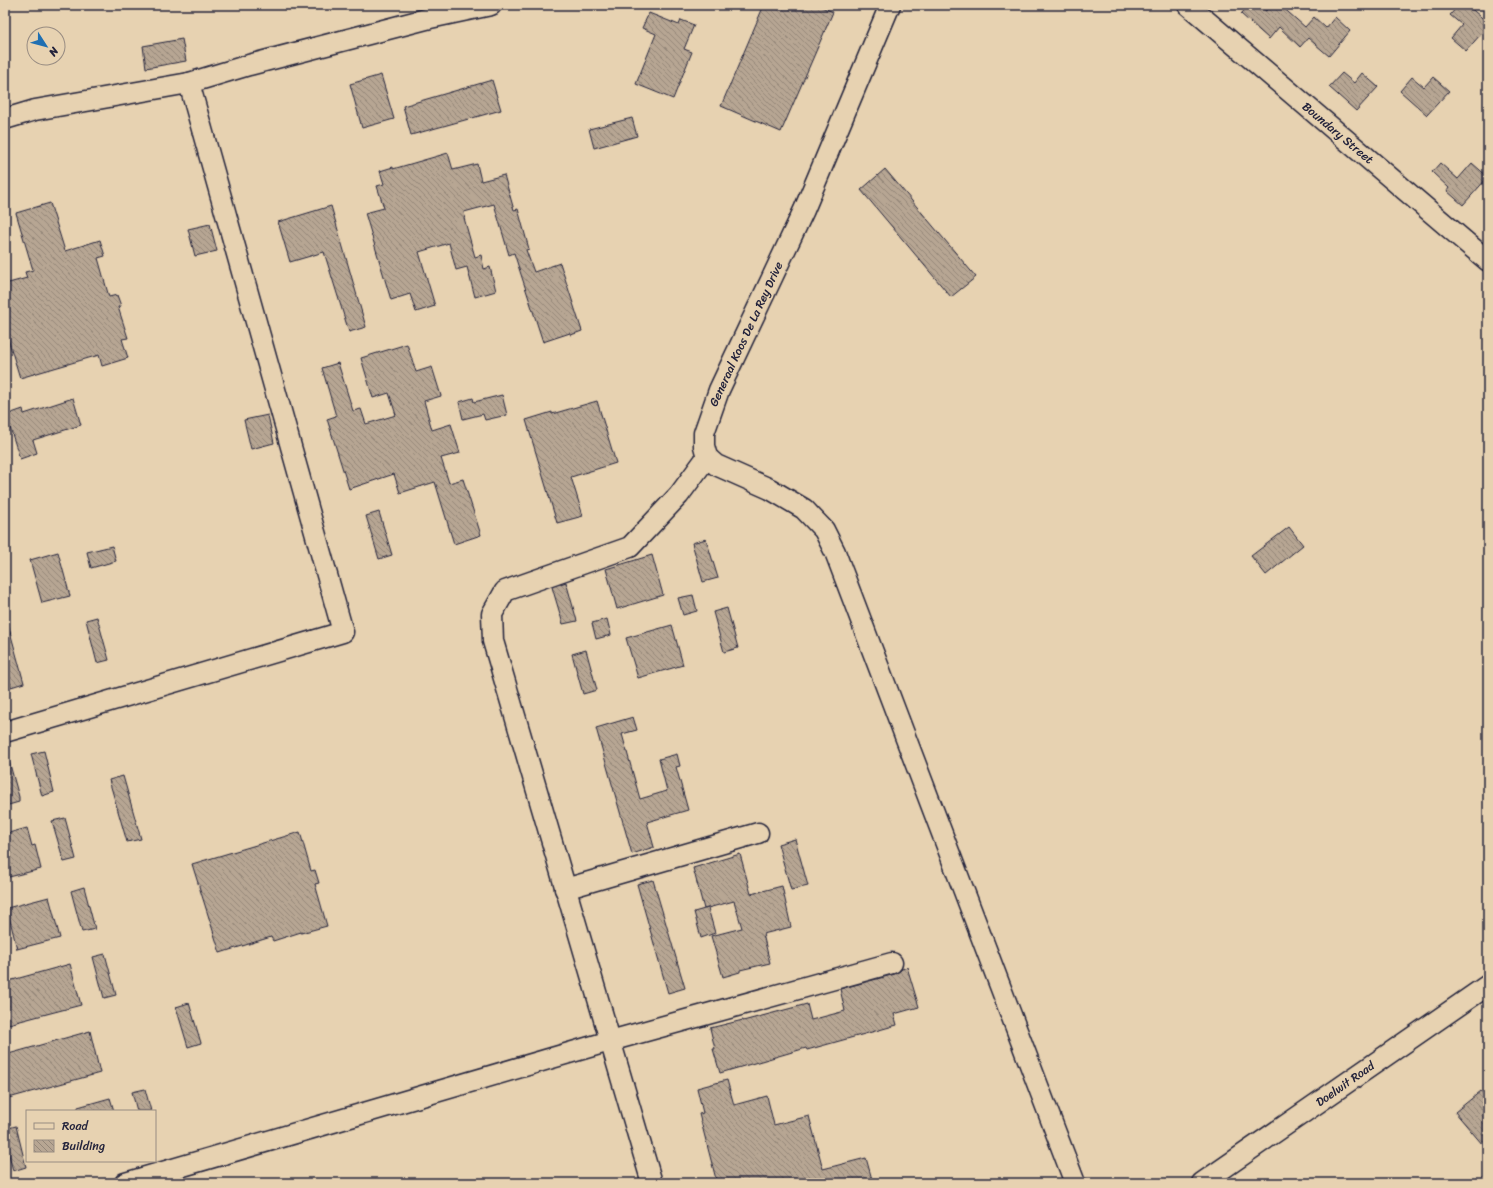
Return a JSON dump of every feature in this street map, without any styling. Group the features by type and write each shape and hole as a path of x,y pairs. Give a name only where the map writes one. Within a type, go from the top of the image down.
{"street":[{"path":"5,119 35,110 189,83 249,65 430,18 491,5"},
{"name":"Generaal Koos De La Rey Drive","path":"707,457 704,446 704,433 719,390 804,210 890,5"},
{"name":"Boundary Street","path":"1188,5 1488,261"},
{"path":"5,732 343,632 189,83"},
{"path":"652,1183 493,641 492,614 505,591 630,547 679,495 707,457 716,465 770,489 804,509 824,530 835,552 1075,1183"},
{"path":"565,889 758,833"},
{"path":"125,1183 610,1041 892,963"},
{"name":"Doelwit Road","path":"1202,1183 1488,985"}],"building":[{"path":"764,5 817,5 833,12 781,132 721,106"},
{"path":"1249,5 1259,5 1266,11 1270,5 1280,5 1305,27 1314,17 1326,28 1335,17 1350,31 1329,56 1308,38 1300,47 1279,27 1269,39 1241,14"},
{"path":"1459,5 1467,5 1488,23 1488,26 1466,51 1451,38 1462,25 1450,15"},
{"path":"649,13 679,25 681,20 694,25 684,49 692,52 673,99 636,84 656,34 642,28"},
{"path":"182,39 186,61 146,68 143,46"},
{"path":"1342,73 1354,83 1362,73 1378,87 1356,111 1329,87"},
{"path":"381,75 394,119 362,128 350,84"},
{"path":"1412,77 1424,87 1433,77 1449,91 1427,115 1400,91"},
{"path":"492,80 501,110 411,135 403,106"},
{"path":"632,118 637,136 594,148 589,129"},
{"path":"448,153 453,170 477,164 481,181 504,175 514,210 518,209 529,249 526,250 534,272 560,263 582,331 571,335 570,333 543,342 514,253 509,255 494,204 464,212 464,218 475,257 481,255 484,269 490,267 496,291 475,297 467,267 456,270 449,243 419,252 435,306 416,312 410,294 391,300 365,213 384,208 377,186 384,184 380,171 393,167 393,169"},
{"path":"1440,163 1458,179 1472,163 1488,177 1463,205 1447,191 1449,188 1432,172"},
{"path":"885,169 976,277 951,297 861,190"},
{"path":"50,203 65,251 100,240 105,256 98,258 109,297 117,295 121,306 118,307 128,338 122,339 128,358 102,366 99,355 20,378 5,329 5,284 27,278 25,272 33,270 16,213"},
{"path":"331,206 366,327 349,332 324,252 290,262 278,222"},
{"path":"210,224 217,251 195,256 188,229"},
{"path":"407,344 416,372 432,367 441,396 424,401 432,430 451,424 460,453 441,458 449,483 463,479 481,535 454,544 435,482 400,493 394,474 349,489 327,419 336,416 322,368 338,363 353,411 361,409 366,424 396,415 389,393 373,398 361,358"},
{"path":"502,395 507,415 485,420 483,414 463,419 459,402 473,398 474,402"},
{"path":"73,398 81,425 33,440 37,453 20,459 6,415 23,409 24,414"},
{"path":"597,401 616,463 571,477 583,516 557,523 526,420"},
{"path":"268,415 274,443 251,449 244,420"},
{"path":"379,512 392,555 379,559 366,516"},
{"path":"1289,527 1303,545 1266,575 1251,556"},
{"path":"706,539 718,578 703,582 692,543"},
{"path":"112,546 116,561 91,568 87,552"},
{"path":"58,552 70,596 42,603 30,560"},
{"path":"652,555 663,595 617,609 606,569"},
{"path":"566,582 577,621 563,624 552,587"},
{"path":"693,595 697,611 683,615 678,598"},
{"path":"727,608 738,648 724,652 713,612"},
{"path":"97,617 109,660 97,663 86,620"},
{"path":"607,619 611,635 596,639 592,623"},
{"path":"672,625 683,665 638,678 626,638"},
{"path":"9,628 24,683 11,687 5,665 5,629"},
{"path":"586,650 597,690 583,694 572,654"},
{"path":"633,717 637,730 622,734 640,799 667,791 659,759 677,754 680,766 676,767 688,810 647,822 654,847 632,854 596,728"},
{"path":"44,751 54,792 42,796 31,754"},
{"path":"9,761 19,802 5,806 5,762"},
{"path":"123,776 141,839 127,842 109,780"},
{"path":"65,818 76,859 64,862 52,821"},
{"path":"27,828 32,846 35,845 41,869 5,878 5,834"},
{"path":"300,832 311,871 315,870 319,883 315,884 327,926 273,941 271,937 220,953 192,864"},
{"path":"795,839 808,886 791,890 778,844"},
{"path":"740,854 751,894 782,886 791,927 763,934 770,963 740,970 740,972 723,977 711,936 742,928 734,901 704,909 693,868"},
{"path":"653,880 685,988 668,993 637,884"},
{"path":"84,887 95,929 82,932 71,891"},
{"path":"49,897 60,938 17,949 7,908"},
{"path":"708,908 715,933 701,938 694,912"},
{"path":"105,954 116,995 104,998 93,957"},
{"path":"70,964 81,1005 5,1025 5,982"},
{"path":"907,967 919,1007 894,1014 897,1025 807,1050 806,1048 720,1073 713,1049 715,1049 710,1028 807,1004 811,1020 845,1011 840,989 895,974"},
{"path":"189,1003 201,1043 188,1047 176,1007"},
{"path":"90,1031 100,1073 5,1099 5,1055"},
{"path":"727,1080 734,1105 767,1096 774,1125 809,1116 823,1169 866,1158 873,1183 717,1183 699,1114 703,1113 697,1088"},
{"path":"145,1089 151,1110 137,1110 132,1092"},
{"path":"1481,1091 1488,1099 1488,1151 1455,1112"},
{"path":"110,1098 114,1110 78,1110 78,1107"},
{"path":"16,1126 26,1167 13,1171 5,1138 5,1129"}]}
